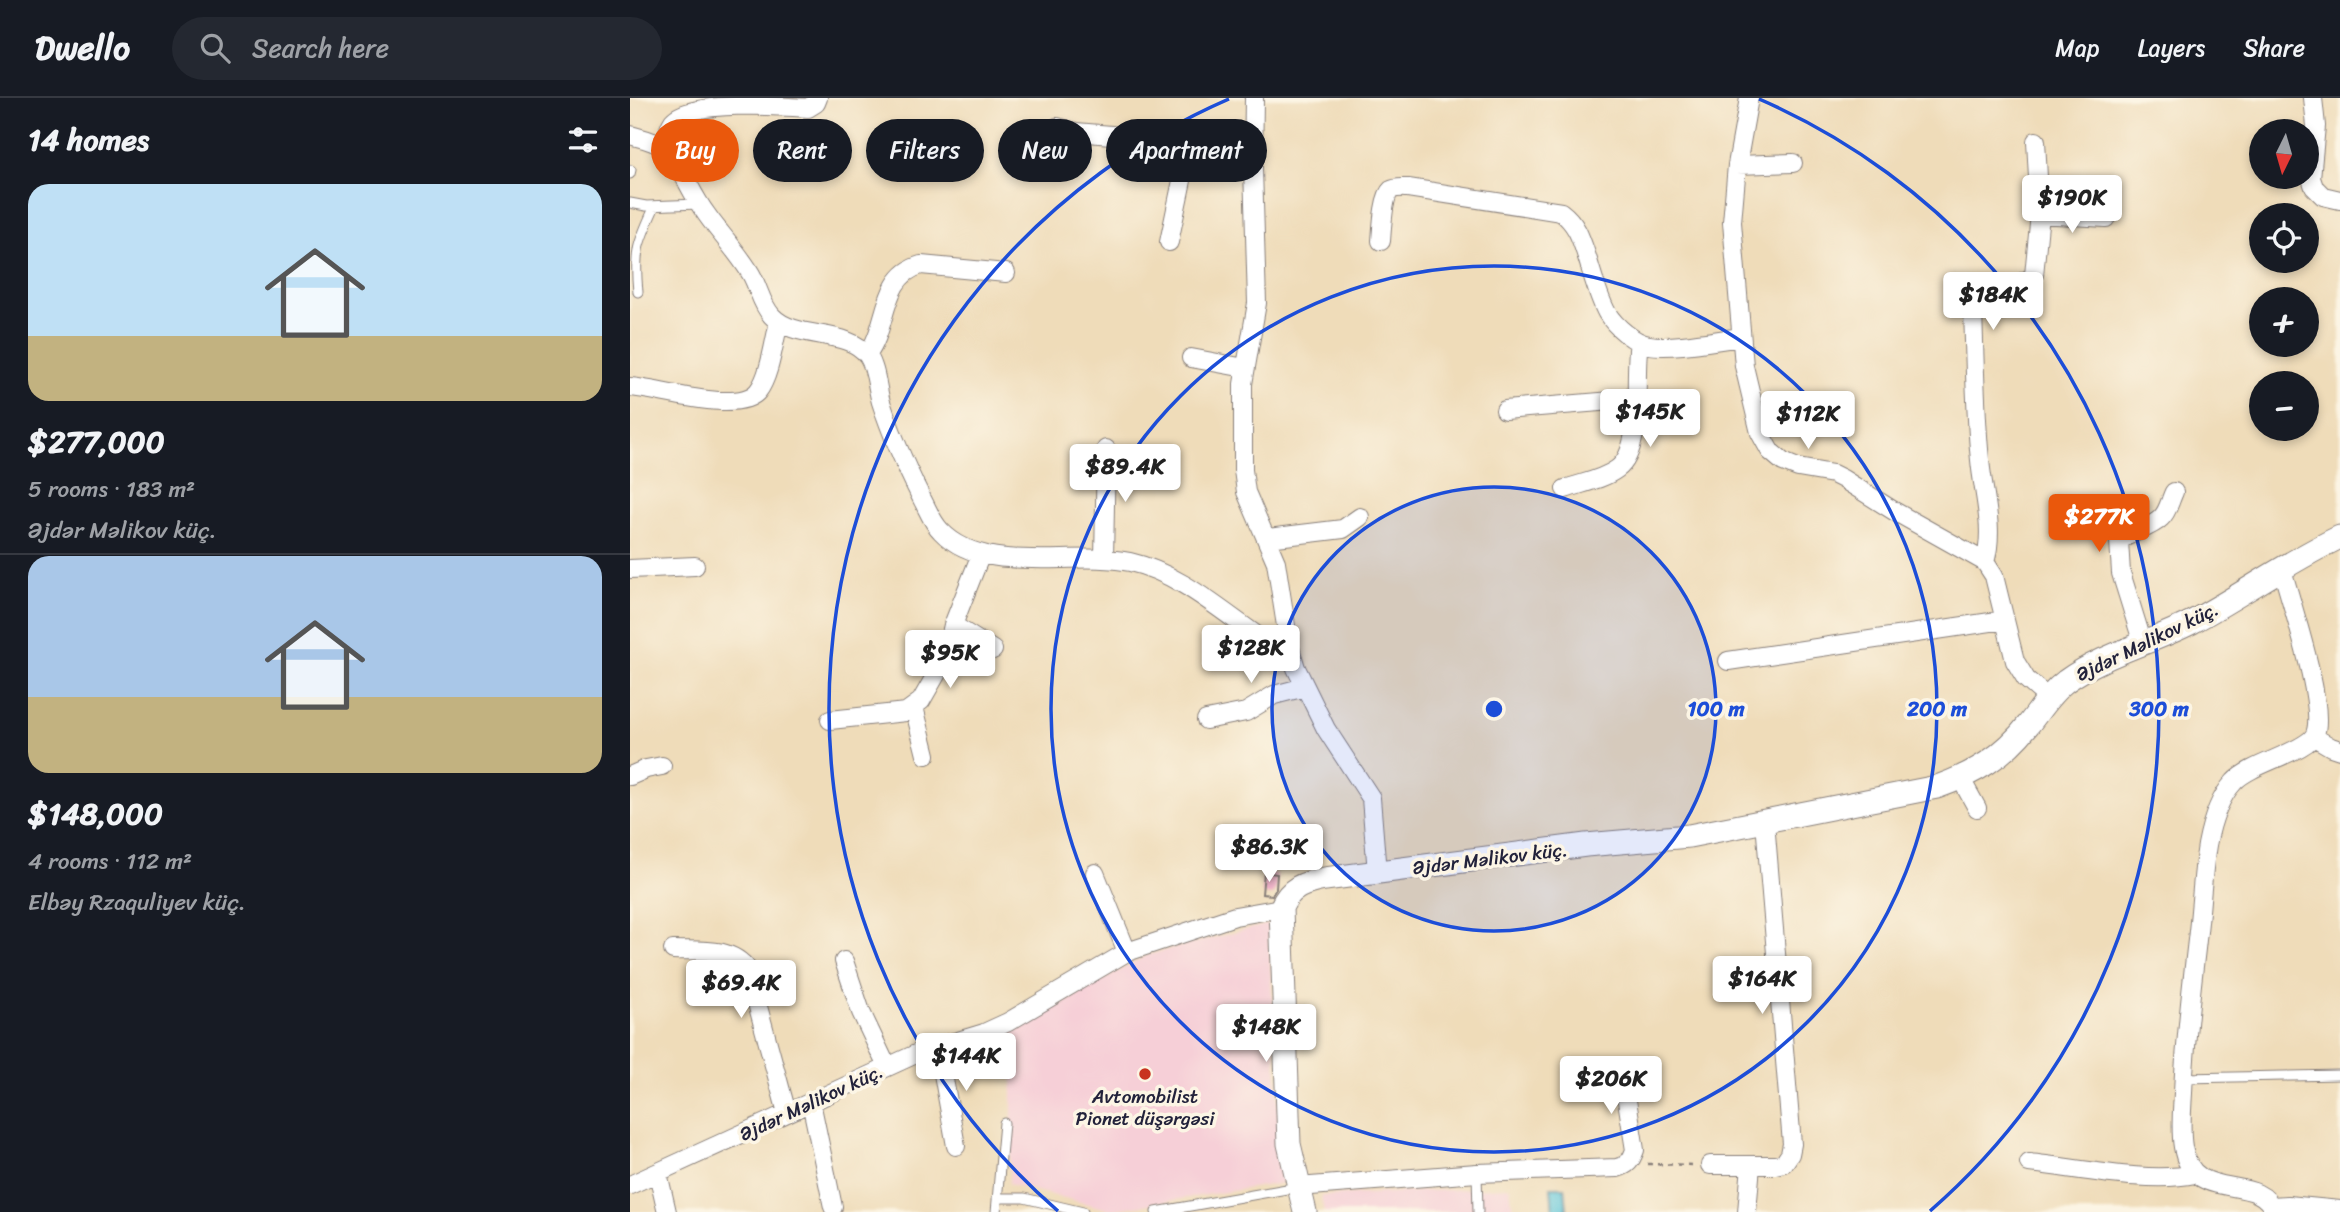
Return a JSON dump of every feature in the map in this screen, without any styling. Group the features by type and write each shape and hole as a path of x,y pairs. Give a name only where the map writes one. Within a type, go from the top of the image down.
{"street":[{"path":"676,119 719,107 808,108 816,103 818,98"},
{"path":"1254,98 1254,119"},
{"path":"1749,98 1737,165 1732,222 1741,337 1750,399 1760,433 1770,451 1783,462 1843,478 1894,511 1985,562 1994,576 2015,661 2021,673 2048,698"},
{"path":"2313,98 2316,125 2311,178 2314,187 2323,196 2340,200"},
{"path":"630,135 651,142"},
{"path":"1985,562 1990,544 1990,530 1979,449 1974,300 1983,288 2021,284 2034,275 2040,214 2036,141"},
{"path":"1737,165 1793,163"},
{"path":"687,182 699,204 735,248 753,277 764,305 779,322 790,328 850,343 867,355 893,440 933,520 950,540 981,554 1009,558 1104,559 1129,562 1177,581 1262,639 1289,645"},
{"path":"1169,242 1182,182"},
{"path":"1253,182 1257,303 1245,368 1242,405 1246,492 1251,508 1268,538 1276,562 1289,645 1305,687 1326,729 1371,798 1377,873"},
{"path":"1381,241 1386,199 1395,188 1561,212 1571,219 1578,230 1608,315 1639,342 1664,346 1741,337"},
{"path":"2040,214 2106,218"},
{"path":"867,355 874,346 881,316 892,289 910,268 921,265 1006,273"},
{"path":"630,387 712,400 738,401 750,398 764,383 779,322"},
{"path":"1565,489 1604,477 1624,463 1632,444 1639,342"},
{"path":"1191,358 1245,368"},
{"path":"1505,410 1636,399"},
{"path":"1104,559 1106,449"},
{"path":"2143,644 2121,573 2119,541 2130,533 2160,520 2174,492"},
{"path":"1268,538 1343,529 1360,517"},
{"name":"Əjdər Məlikov küç.","path":"630,1185 887,1067 1008,1022 1127,952 1243,914 1281,908 1293,888 1306,882 1586,845 1689,836 1937,787 1961,779 1981,769 2015,740 2048,698 2084,670 2194,621 2340,537"},
{"path":"830,720 906,712 921,701 945,659 953,625 981,554"},
{"path":"630,569 695,566"},
{"path":"2282,569 2319,717 2314,737 2304,746 2252,768 2234,782 2214,817 2207,845 2189,1003 2183,1078 2183,1148 2195,1174 2207,1182 2247,1190 2262,1196 2272,1209 2288,1205 2340,1210"},
{"path":"1728,661 2004,620"},
{"path":"953,625 993,650"},
{"path":"1206,720 1246,712 1274,695 1305,687"},
{"path":"914,707 926,755"},
{"path":"2314,737 2340,750"},
{"path":"630,776 662,766"},
{"path":"1961,779 1977,808"},
{"path":"1710,1165 1775,1166 1784,1163 1790,1154 1765,822"},
{"path":"1095,873 1127,952"},
{"path":"1281,908 1289,1144 1304,1212"},
{"path":"673,950 729,954 742,962 748,970 787,1113"},
{"path":"844,961 861,1012 887,1067"},
{"path":"938,1046 956,1146"},
{"path":"1298,1187 1477,1173 1625,1166 1632,1160 1635,1150 1623,1076"},
{"path":"811,1102 833,1207"},
{"path":"2029,1163 2154,1177 2177,1178 2195,1174"},
{"path":"1747,1212 1751,1165"},
{"path":"658,1173 667,1212"}],"lane":[{"path":"630,203 636,206 699,204"},
{"path":"638,292 635,260 639,241 655,206"},
{"path":"2183,1078 2340,1074"},
{"path":"996,1212 1004,1123"},
{"path":"1477,1173 1478,1212"},
{"path":"1156,1212 1298,1187"},
{"path":"997,1198 1024,1198 1083,1212"}],"path":[{"path":"1632,1160 1652,1165 1710,1165"}],"shaded area":[{"name":"Avtomobilist Pionet düşərgəsi","path":"1268,924 1283,1183 1111,1210 1009,1184 1012,1032 1147,955"},
{"path":"1510,1187 1513,1212 1324,1212 1321,1196"}],"water":[{"path":"1551,1187 1565,1187 1567,1212 1553,1212"}],"building":[{"path":"1264,872 1277,874 1276,889 1272,895 1262,894"}],"place":[{"name":"Avtomobilist Pionet düşərgəsi","path":"1145,1074"}]}
